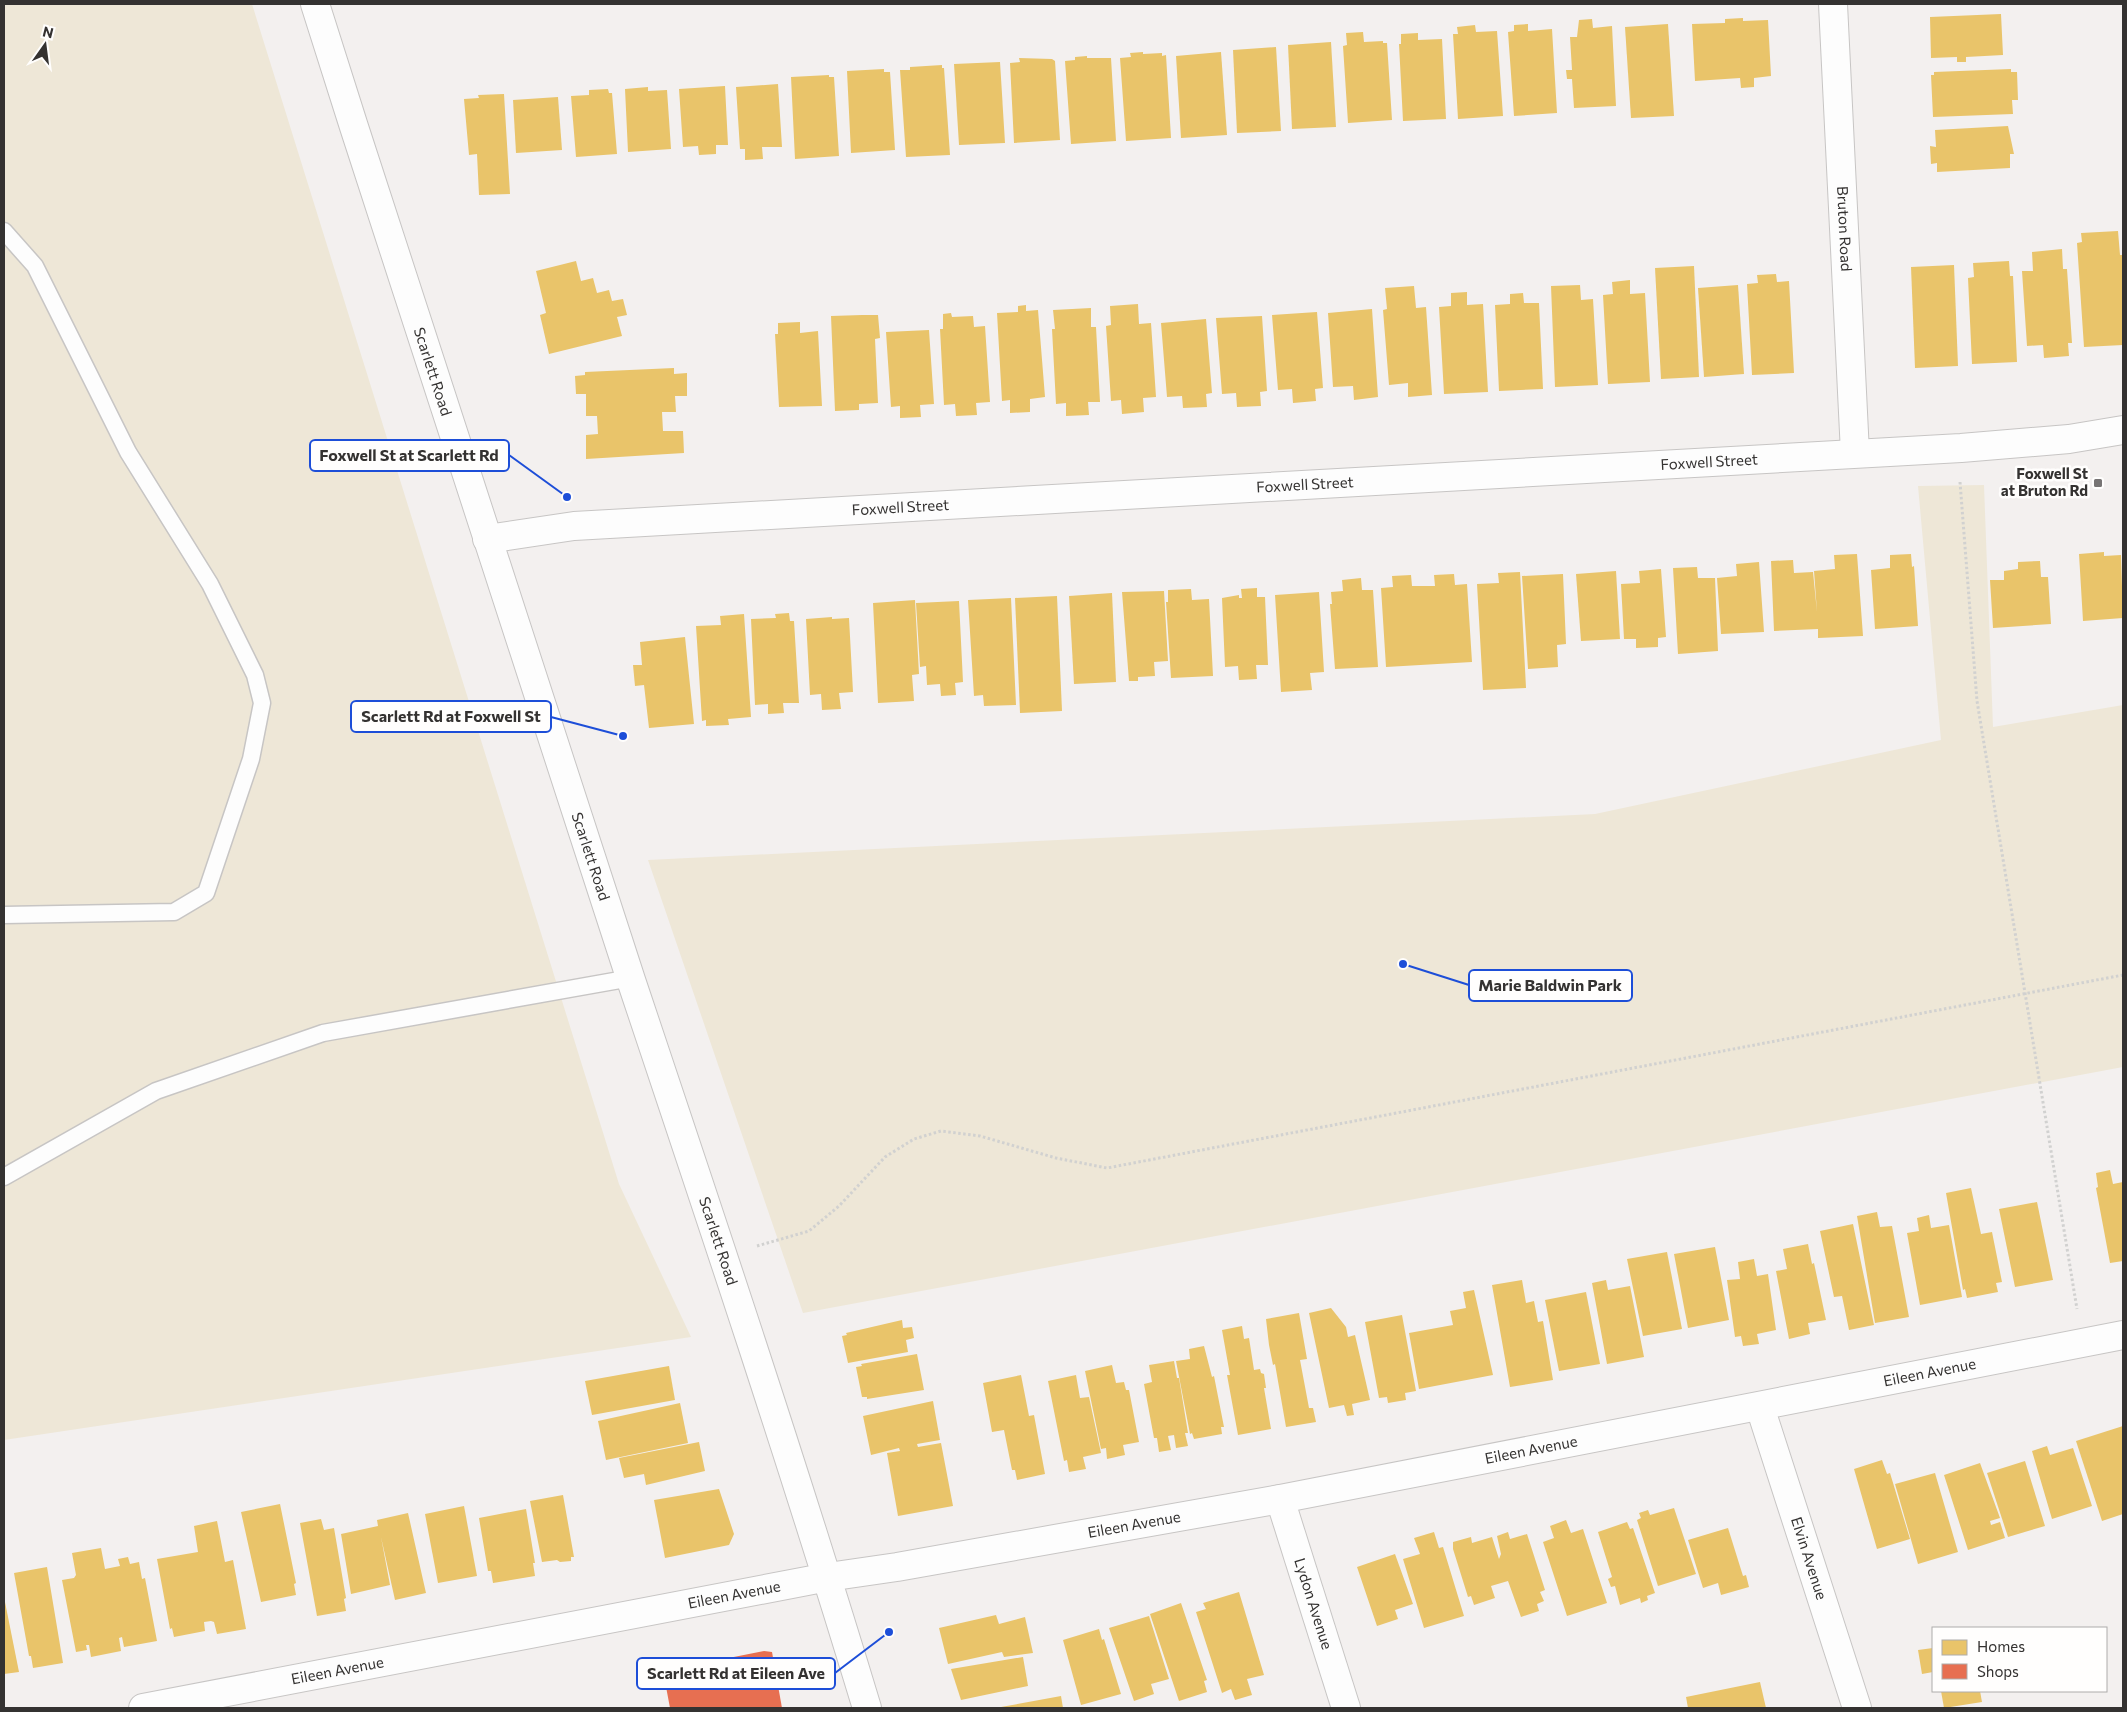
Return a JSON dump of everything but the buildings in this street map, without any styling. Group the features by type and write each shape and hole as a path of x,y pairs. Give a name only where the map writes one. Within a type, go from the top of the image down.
{"street":[{"name":"Scarlett Road","path":"315,4 442,405 828,1577 867,1708"},
{"name":"Bruton Road","path":"1833,4 1855,453"},
{"name":"Foxwell Street","path":"487,539 574,526 1961,448 2069,439 2123,430"},
{"name":"Eileen Avenue","path":"143,1708 828,1577 897,1567 1280,1499 2123,1335"},
{"name":"Elvin Avenue","path":"1760,1407 1857,1708"},
{"name":"Lydon Avenue","path":"1280,1499 1346,1708"}],"lane":[{"path":"4,231 36,266 128,452 210,584 255,675 262,703 250,759 206,893 174,912 4,915"},
{"path":"4,1177 156,1091 322,1033 631,978"}],"path":[{"path":"1960,476 1977,701 2077,1310"},
{"path":"769,1243 809,1231 838,1206 886,1157 914,1139 941,1131 980,1136 1056,1158 1107,1168 2123,975"}],"shaded area":[{"path":"4,4 252,4 619,1184 691,1337 4,1440"},
{"path":"1984,485 1993,727 2123,705 2123,1067 803,1313 648,860 1595,814 1941,740 1918,486"}],"place":[{"name":"Foxwell St at Bruton Rd","path":"2098,483"},
{"name":"Foxwell St at Scarlett Rd","path":"567,497"},
{"name":"Scarlett Rd at Foxwell St","path":"623,736"},
{"name":"Marie Baldwin Park","path":"1403,964"},
{"name":"Scarlett Rd at Eileen Ave","path":"889,1632"}]}
